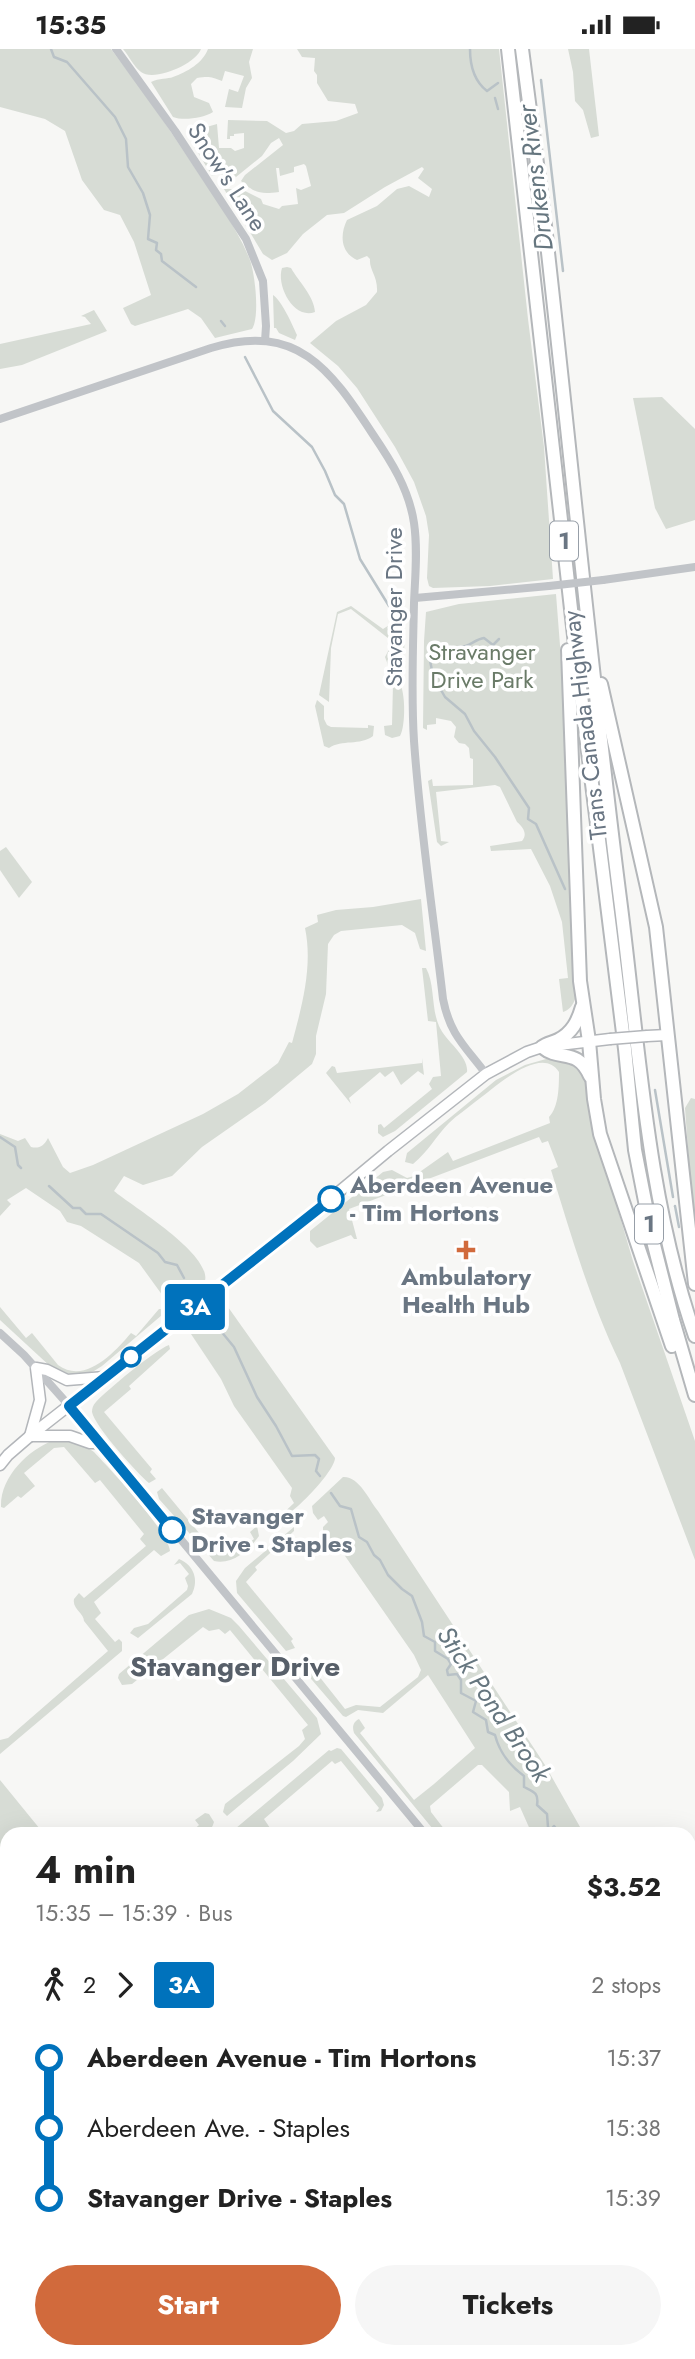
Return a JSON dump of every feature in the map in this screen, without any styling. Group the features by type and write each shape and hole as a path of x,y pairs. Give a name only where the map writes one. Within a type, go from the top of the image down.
{"highway":[{"name":"Trans Canada Highway","path":"508,49 635,1150 652,1237 695,1395"},
{"name":"Trans Canada Highway","path":"522,49 544,218 600,742 637,1030 642,1099 654,1174 695,1336"},
{"path":"574,506 604,701 654,916 662,962 667,1035 695,1284"},
{"path":"564,541 582,1006 600,1134 695,1405"},
{"path":"582,1006 576,1025 557,1040 542,1047 549,1053 578,1059 592,1080"}],"main road":[{"path":"0,1465 30,1436 293,1230 486,1074 542,1047 667,1035"},
{"path":"30,1436 40,1400 36,1368 47,1370 67,1380 106,1377"},
{"path":"30,1436 70,1436 90,1443 100,1443"}],"street":[{"name":"Snow's Lane","path":"116,49 182,141 246,239 263,281 265,341"},
{"name":"Stavanger Drive","path":"0,419 219,346 244,341 265,341 305,355 330,374 348,397 393,464 405,489 415,525 414,743 443,999 450,1026 456,1037 486,1074"},
{"path":"415,598 549,586 695,567"},
{"path":"0,1333 36,1368 69,1406 419,1827"}],"green space":[{"path":"0,49 111,49 175,138 239,236 252,266 255,285 256,315 252,329 215,338 201,318 188,309 135,326 131,324 123,308 151,295 134,242 120,215 104,210 82,180 65,131 45,119 0,107"},
{"path":"123,49 201,49 198,55 183,66 155,75 141,72"},
{"path":"208,49 253,49 249,62 252,78 246,88 242,108 225,107 229,89 238,92 244,76 225,71 222,81 201,77 191,84 194,97 209,103 213,112 193,118 173,117 151,82 189,70 202,59"},
{"path":"297,49 499,49 544,447 553,579 490,586 429,586 429,535 426,516 414,482 357,388 338,366 310,343 336,321 366,305 377,292 370,259 367,256 357,260 351,257 345,248 343,231 347,220 377,206 397,189 409,186 429,197 432,189 418,178 424,169 422,167 385,187 344,213 327,215 303,234 287,253 272,260 263,254 224,189 241,189 261,199 263,204 279,209 282,206 298,204 296,188 301,190 311,186 306,166 304,164 294,167 294,172 280,176 279,168 276,168 279,192 259,192 241,181 283,145 279,138 236,177 220,174 212,176 191,141 191,136 203,128 217,124 219,148 231,148 235,151 244,148 244,133 234,134 227,139 228,120 267,121 286,133 294,131 302,124 336,121 358,113 355,104 328,101 317,83 315,58 302,57"},
{"path":"568,49 589,49 599,136 591,138 583,110 575,101"},
{"path":"282,268 291,268 309,295 315,312 300,311 288,300 281,275"},
{"path":"273,295 290,319 297,335 295,340 274,328"},
{"path":"94,310 107,331 22,365 0,369 0,344 91,324 81,316"},
{"path":"662,397 695,429 695,520 666,529 655,508 633,398"},
{"name":"Stravanger Drive Park","path":"556,594 564,697 577,983 573,1004 563,1012 559,979 568,978 562,922 550,886 531,849 491,851 490,846 522,841 524,831 500,787 495,785 436,792 441,841 449,842 441,846 437,842 428,781 432,779 433,786 473,785 473,759 470,758 469,748 454,737 456,727 451,721 436,718 436,724 427,725 427,730 423,728 426,612 459,604"},
{"path":"351,606 383,629 405,615 404,660 397,668 388,665 385,657 393,642 351,609 338,614 331,648 329,702 319,695 337,612"},
{"path":"387,678 397,679 403,697 402,731 400,736 392,738 385,735 384,726 392,725 393,684 386,683"},
{"path":"317,700 324,706 327,725 368,728 368,725 374,726 373,736 329,748 324,746 315,706"},
{"path":"6,847 32,882 19,898 0,870 0,851"},
{"path":"421,899 426,951 420,949 415,933 402,925 341,931 334,935 328,944 326,994 312,1064 265,1103 202,1147 172,1176 143,1185 124,1176 114,1191 171,1233 198,1260 205,1273 204,1284 187,1298 178,1303 168,1303 139,1263 81,1226 67,1222 60,1211 26,1188 7,1200 11,1204 0,1216 0,1134 18,1141 25,1138 34,1148 41,1146 48,1138 63,1167 70,1173 203,1114 238,1094 278,1063 289,1042 292,1043 307,971 305,928 318,922 317,915"},
{"path":"422,968 426,968 429,974 439,1026 461,1055 467,1072 395,1131 383,1137 378,1133 378,1125 381,1124 384,1128 432,1089 429,1084 433,1077 441,1076 436,1022 428,1021"},
{"path":"553,1057 578,1065 585,1078 600,1149 633,1261 695,1441 695,1560 582,1268 551,1170 558,1167 548,1141 542,1143 539,1137 349,1209 357,1239 351,1235 317,1248 310,1241 310,1231 383,1172 392,1170 407,1178 414,1176 448,1152 453,1161 550,1123 549,1117 558,1096 559,1072 551,1064 541,1063 529,1066 504,1080 452,1120 413,1164 405,1162 407,1153 496,1080 525,1065"},
{"path":"422,1058 424,1075 418,1071 401,1085 393,1071 385,1077 380,1072 349,1098 351,1104 326,1073 332,1066 337,1073 422,1063"},
{"path":"691,1098 695,1099 695,1247 685,1108"},
{"path":"220,1304 228,1307 335,1458 327,1474 309,1496 287,1515 278,1521 271,1523 267,1519 271,1517 275,1521 294,1503 290,1496 292,1488 234,1406 221,1379 189,1331 192,1325"},
{"path":"0,1307 26,1338 32,1333 58,1365 79,1371 99,1364 131,1333 136,1336 159,1309 162,1309 162,1315 102,1366 82,1375 62,1373 52,1368 0,1320"},
{"path":"169,1345 170,1349 104,1412 152,1469 150,1472 156,1479 149,1483 108,1439 92,1409 120,1380"},
{"path":"54,1440 85,1446 94,1452 150,1516 170,1551 161,1556 154,1550 94,1602 101,1613 95,1619 115,1642 119,1639 122,1642 122,1651 0,1754 0,1740 8,1738 108,1651 84,1621 74,1599 79,1593 84,1598 146,1546 140,1539 144,1534 100,1480 95,1483 64,1447 54,1448 24,1473 35,1486 21,1498 18,1496 4,1508 1,1507 5,1485 17,1466 35,1450"},
{"path":"343,1477 359,1484 545,1765 580,1827 529,1827 520,1807 510,1811 509,1792 482,1765 478,1765 430,1806 431,1812 443,1827 431,1827 354,1733 354,1723 359,1719 365,1728 360,1733 414,1800 475,1748 428,1675 383,1713 358,1710 346,1717 300,1666 303,1656 345,1709 356,1705 380,1707 418,1677 421,1670 414,1655 336,1543 331,1546 323,1535 323,1527 328,1522 324,1516 318,1520 312,1506"},
{"path":"162,1488 214,1551 220,1545 226,1549 233,1547 238,1552 254,1539 250,1532 257,1526 259,1536 239,1556 227,1561 214,1561 159,1499 157,1492"},
{"path":"294,1527 294,1531 255,1567 257,1570 246,1582 293,1639 291,1641 295,1648 286,1651 237,1593 236,1581 245,1568"},
{"path":"179,1559 192,1569 194,1574 192,1594 138,1638 130,1633 134,1628 148,1624 187,1590 185,1578 189,1574 180,1563 174,1565"},
{"path":"209,1609 231,1618 239,1626 317,1718 321,1734 227,1816 223,1812 225,1804 299,1746 305,1739 302,1730 308,1725 230,1630 225,1634 219,1629 209,1631 203,1627 132,1684 122,1685 118,1678 119,1674 189,1615"},
{"path":"341,1749 382,1798 384,1805 381,1811 376,1812 379,1808 341,1761 335,1764 332,1761 264,1819 269,1827 237,1827 329,1750"},
{"path":"0,1780 38,1827 0,1827"},
{"path":"205,1813 209,1814 214,1822 212,1827 197,1827 199,1825 195,1820"}],"waterway":[{"path":"51,49 54,57 67,62 115,117 126,139 128,167 143,193 150,215 148,239 157,243 156,250 161,254 162,261 196,287"},
{"name":"Drukens River","path":"470,49 474,72 483,87 487,91 498,83"},
{"name":"Drukens River","path":"541,80 563,271"},
{"path":"495,98 498,109"},
{"path":"221,321 225,326"},
{"path":"245,357 273,411 312,447 335,495 344,504 360,559 389,606 401,618"},
{"path":"459,647 484,638 493,645 499,639"},
{"path":"429,655 433,676 445,697 465,714 474,731 529,808 528,819 536,824 565,889"},
{"path":"655,1090 673,1197"},
{"name":"Stick Pond Brook","path":"0,1137 15,1147 21,1168"},
{"name":"Stick Pond Brook","path":"49,1186 73,1208 80,1208 86,1214 101,1214 158,1253 165,1262 177,1265 184,1278"},
{"path":"675,1206 679,1227"},
{"name":"Stick Pond Brook","path":"211,1319 234,1347 257,1397 292,1456 315,1455 319,1459 316,1471 320,1476"},
{"name":"Stick Pond Brook","path":"331,1493 340,1506 351,1509 359,1537 367,1542 388,1575 412,1596 422,1622 424,1636 435,1642 435,1651 448,1659 451,1664 447,1670 448,1675 457,1674 461,1680 461,1693 476,1701 473,1712 486,1720 488,1732 495,1735 506,1758 524,1776 524,1787 536,1795 537,1805 547,1814 548,1827"}],"bus line":[{"name":"3A","path":"172,1530 69,1406 331,1199"}],"place":[{"name":"Aberdeen Avenue - Tim Hortons","path":"331,1199"},
{"name":"Ambulatory Health Hub","path":"466,1250"},
{"name":"Stavanger Drive - Staples","path":"172,1530"}],"district":[{"name":"Stavanger Drive","path":"235,1666"}]}
